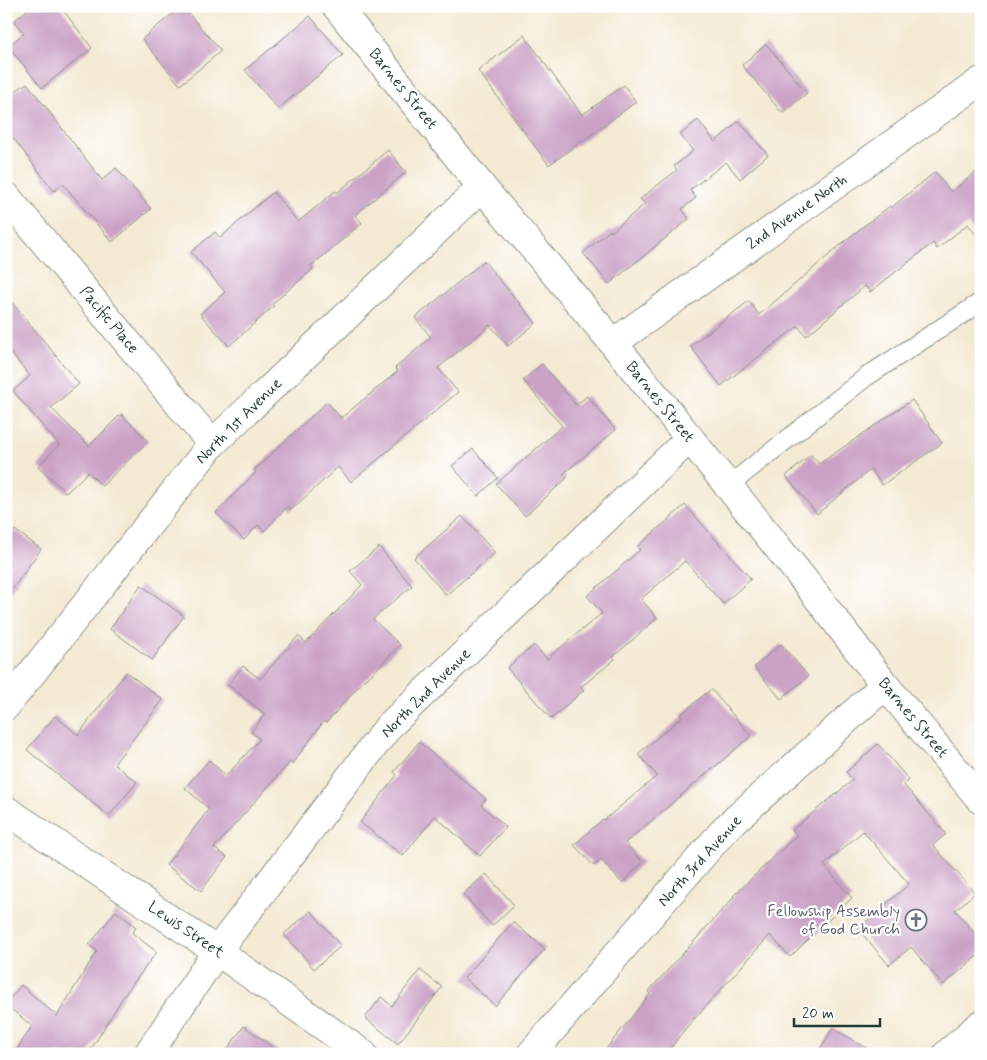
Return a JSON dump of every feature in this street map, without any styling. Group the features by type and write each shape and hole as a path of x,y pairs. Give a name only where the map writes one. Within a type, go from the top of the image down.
{"street":[{"name":"Barnes Street","path":"336,6 482,187 613,343 885,685 981,800"},
{"name":"2nd Avenue North","path":"613,343 981,81"},
{"name":"North 1st Avenue","path":"6,706 212,444 482,187"},
{"name":"Pacific Place","path":"6,196 212,444"},
{"name":"North 2nd Avenue","path":"148,1054 218,951 390,726 690,438"},
{"name":"North 3rd Avenue","path":"531,1054 726,828 885,685"},
{"name":"Lewis Street","path":"6,810 218,951 363,1054"},
{"path":"947,1054 981,1024"}],"lane":[{"path":"728,486 866,377 981,302"}],"building":[{"path":"32,6 60,6 92,48 42,88 8,46 24,33 14,21"},
{"path":"182,6 221,51 180,85 142,39"},
{"path":"310,16 343,55 278,109 245,70"},
{"path":"524,35 582,115 624,85 636,102 549,165 478,71"},
{"path":"766,44 807,93 782,113 742,65"},
{"path":"27,83 102,180 116,168 151,209 112,242 63,184 54,191 6,129 6,98"},
{"path":"698,120 715,142 739,121 768,155 740,179 726,162 690,190 696,198 682,209 689,219 609,284 583,253 645,204 640,199 677,170 674,166 693,151 680,135"},
{"path":"388,150 406,172 355,215 362,223 311,266 313,269 272,304 274,306 229,346 200,314 225,292 191,252 215,232 220,238 273,192 298,222 335,191 337,193"},
{"path":"981,168 981,241 968,224 937,249 933,243 870,292 865,286 806,336 798,326 721,386 690,346 749,301 759,315 851,236 890,206 891,208 935,172 951,192"},
{"path":"484,261 536,323 508,346 490,325 438,368 458,392 351,482 338,467 291,510 288,506 264,531 258,525 244,540 216,513 256,472 254,470 327,402 341,418 398,371 395,368 431,337 415,318"},
{"path":"6,295 79,384 51,408 89,446 121,414 148,441 102,486 88,472 66,493 38,466 59,445 13,391 30,376 6,347"},
{"path":"542,364 576,405 587,396 616,430 563,474 567,478 525,516 496,484 562,426 523,380"},
{"path":"912,400 942,443 882,485 871,469 817,514 786,476 811,455 819,464"},
{"path":"473,449 498,478 478,496 452,466"},
{"path":"685,505 751,579 723,604 685,561 641,599 657,618 613,657 615,659 581,687 584,690 551,719 507,668 534,645 547,659 602,613 587,596 640,550 637,547"},
{"path":"462,516 495,553 446,595 414,558"},
{"path":"15,530 41,549 6,598 6,541"},
{"path":"379,547 412,586 373,619 400,645 366,678 326,723 324,721 292,764 290,762 214,848 227,857 201,891 166,865 209,809 185,788 209,760 226,776 260,739 251,732 265,714 228,685 243,666 260,679 298,636 306,643 362,585 350,571"},
{"path":"141,585 184,616 152,660 110,629"},
{"path":"781,644 808,676 781,699 754,667"},
{"path":"126,672 163,700 114,764 137,782 109,816 27,750 55,716 78,735"},
{"path":"711,689 751,736 625,843 643,862 622,883 601,860 594,866 574,845 657,776 638,754 682,717 680,715"},
{"path":"419,742 486,799 481,805 506,827 480,856 435,816 403,856 360,822 397,775 394,772"},
{"path":"878,744 909,780 904,785 946,834 933,845 975,893 955,910 981,941 981,953 943,985 911,947 889,965 858,929 909,884 863,831 824,865 852,898 790,957 770,935 685,1029 666,1054 602,1054 650,994 648,992 733,896 797,835 792,830 853,780 846,772"},
{"path":"486,874 514,905 492,926 463,894"},
{"path":"116,911 136,927 132,933 157,952 125,994 88,1054 14,1054 32,1026 6,1003 21,985 57,1016 97,951 89,945"},
{"path":"311,911 341,946 314,969 284,934"},
{"path":"513,922 545,949 495,1006 464,978"},
{"path":"420,970 442,987 398,1044 365,1018 381,997 392,1006"},
{"path":"244,1026 282,1054 224,1054"},
{"path":"833,1028 876,1054 817,1054"}],"place":[{"name":"Fellowship Assembly of God Church","path":"916,920"}]}
